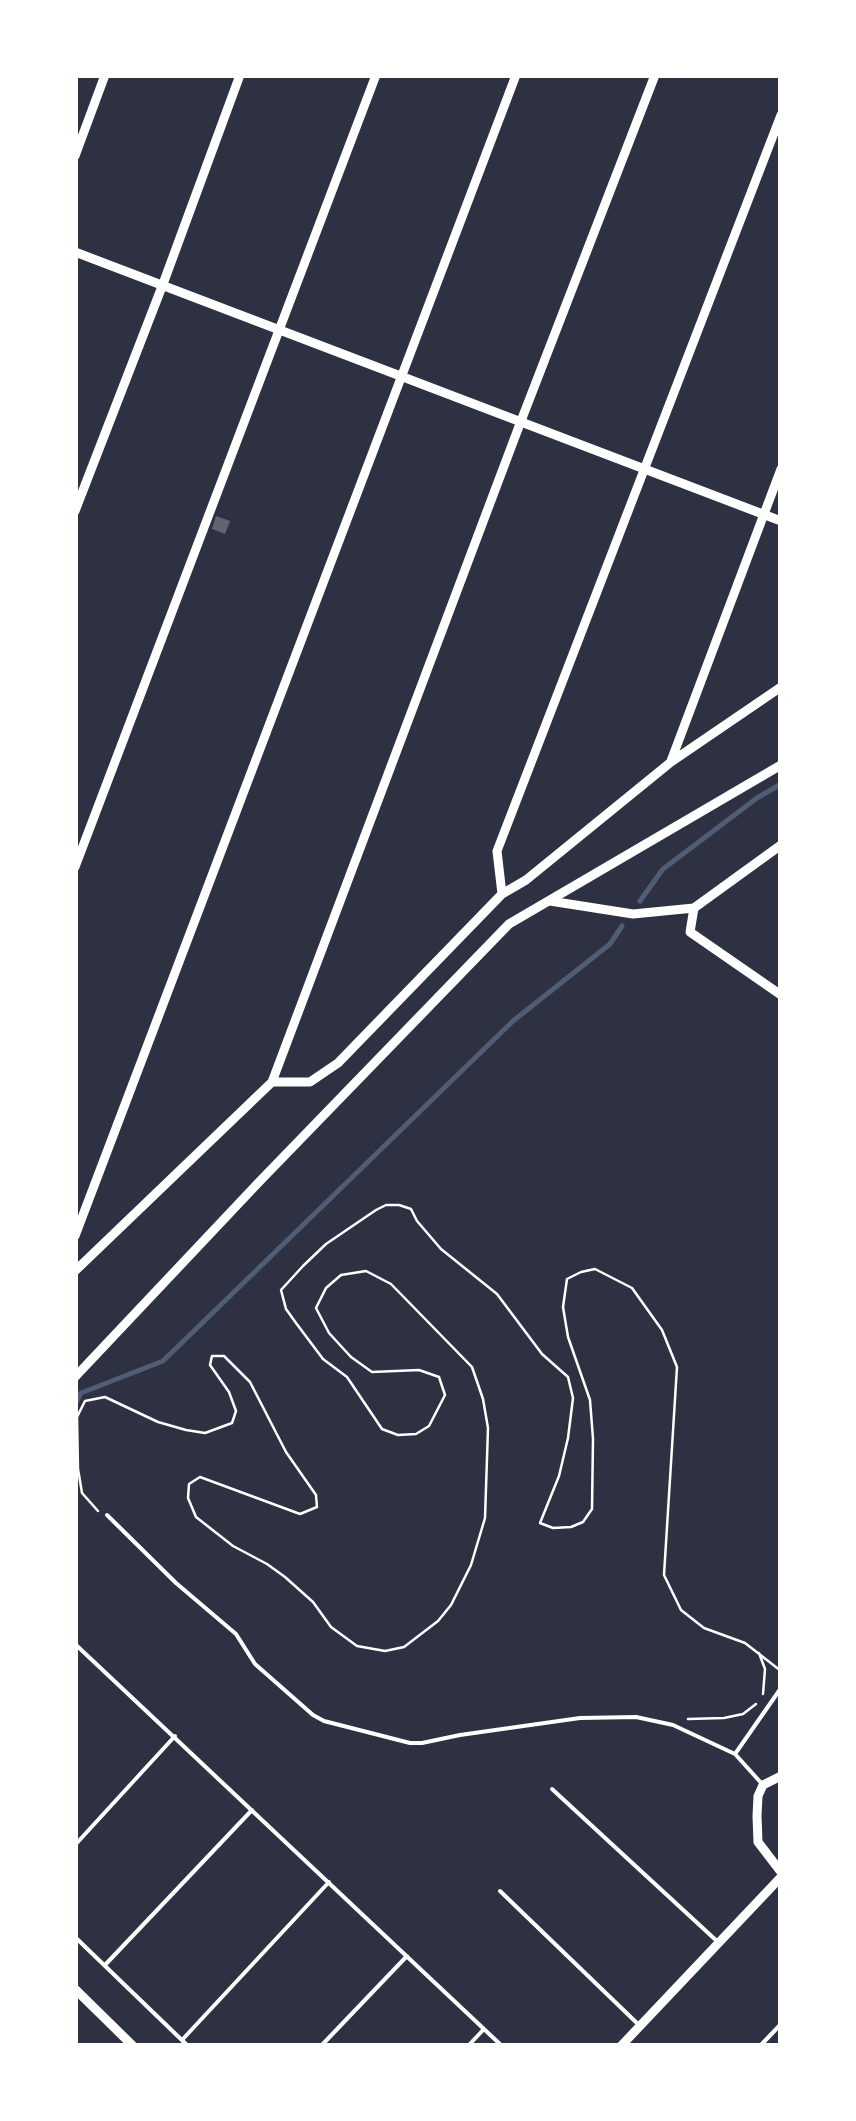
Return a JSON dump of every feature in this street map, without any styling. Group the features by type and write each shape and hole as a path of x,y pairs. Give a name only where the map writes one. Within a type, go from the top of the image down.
{"street":[{"path":"75,156 105,75"},
{"path":"75,511 240,75"},
{"path":"75,866 376,75"},
{"path":"75,1236 516,75"},
{"path":"75,1270 272,1082 655,75"},
{"path":"502,894 496,851 781,114"},
{"path":"75,252 781,521"},
{"path":"670,762 781,469"},
{"path":"272,1082 310,1082 338,1063 502,894 526,880 670,762 781,687"},
{"path":"75,1377 258,1182 510,924 781,765"},
{"path":"549,901 633,914 694,908 781,846"},
{"path":"694,908 690,932 781,995"},
{"path":"621,2046 781,1874 758,1842 758,1796 763,1785 781,1776"},
{"path":"75,1988 133,2046"}],"lane":[{"path":"107,1515 176,1583 236,1634 255,1664 312,1715 324,1721 422,1743 580,1718 636,1717 662,1721 735,1754 763,1785"},
{"path":"75,1644 502,2046"},
{"path":"735,1754 781,1688"},
{"path":"75,1845 175,1736"},
{"path":"552,1789 719,1943"},
{"path":"105,1965 252,1810"},
{"path":"182,2040 329,1882"},
{"path":"500,1891 640,2026"},
{"path":"75,1937 188,2046"},
{"path":"320,2046 406,1956"},
{"path":"760,2046 781,2024"},
{"path":"468,2046 484,2029"}],"path":[{"path":"107,1515 82,1493 77,1417 85,1401 105,1397 158,1422 205,1433 232,1423 236,1411 229,1392 210,1365 212,1356 224,1356 250,1382 286,1452 316,1495 317,1507 300,1514 200,1477 189,1484 188,1498 196,1517 233,1546 285,1577 313,1602 331,1627 356,1646 384,1651 404,1648 438,1622 451,1606 471,1565 485,1518 488,1428 472,1367 391,1284 366,1271 341,1274 326,1288 316,1308 328,1333 372,1372 419,1370 439,1377 444,1395 429,1426 416,1434 382,1429 346,1377 323,1359 286,1310 281,1290 326,1244 376,1210 398,1205 410,1209 441,1249 497,1294 542,1354 568,1377 573,1398 568,1438 559,1476 540,1523 552,1528 583,1522 592,1508 590,1400 568,1337 563,1306 566,1279 596,1269 632,1288 662,1330 677,1367 664,1575 681,1610 704,1628 745,1642 781,1671"},
{"path":"662,1721 724,1718 743,1714 755,1706 762,1699 765,1681 759,1652"}],"building":[{"path":"216,516 230,521 225,534 212,529"}],"waterway":[{"path":"640,901 663,869 781,784"},
{"path":"75,1405 81,1393 163,1361 513,1021 610,944 622,926"}]}
